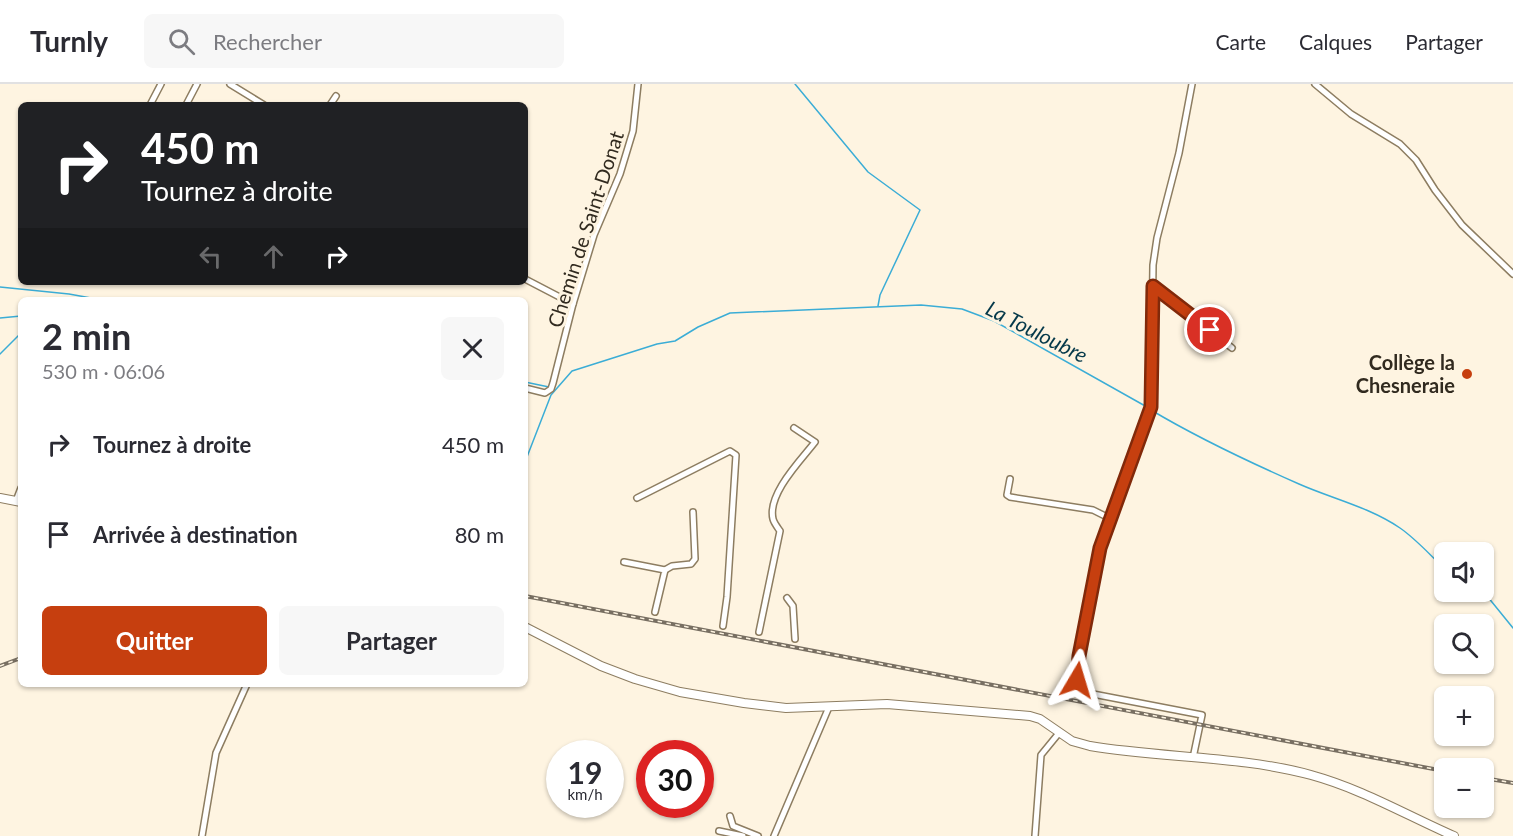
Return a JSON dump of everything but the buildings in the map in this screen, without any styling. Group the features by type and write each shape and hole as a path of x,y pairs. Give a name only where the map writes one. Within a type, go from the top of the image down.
{"main road":[{"path":"0,498 18,501"},
{"path":"528,629 601,666 648,684 680,692 786,708 887,705 1023,715 1040,719 1072,741 1090,746 1274,768 1324,779 1356,790 1451,835"}],"street":[{"path":"152,102 161,84"},
{"path":"188,102 197,84"},
{"name":"Chemin de Saint-Donat","path":"528,389 545,393 551,389 594,235 620,174 633,131 638,84"},
{"path":"1192,84 1179,153 1157,238 1153,286 1150,410 1100,548 1079,656 1077,680 1085,691 1093,694 1202,715 1192,758"},
{"path":"1315,84 1351,114 1400,144 1416,160 1462,225 1513,274"},
{"path":"234,85 260,102"},
{"path":"332,102 336,96"},
{"path":"528,281 573,304"},
{"path":"1153,286 1232,348"},
{"path":"759,632 780,531 773,518 776,495 786,478 815,442 794,428"},
{"path":"637,498 730,451 736,455 723,626"},
{"path":"1010,479 1007,495 1010,497 1093,510 1111,519"},
{"path":"624,562 665,570 672,566 691,564 695,559 693,512"},
{"path":"655,612 665,570"},
{"path":"787,598 793,606 795,639"},
{"path":"202,836 216,753 246,687"},
{"path":"774,836 829,707"},
{"path":"1035,836 1041,755 1059,733"},
{"path":"730,816 733,826 758,836"},
{"path":"719,831 743,836"}],"waterway":[{"path":"795,84 868,172 920,210 880,295 878,306"},
{"path":"0,287 86,297"},
{"name":"La Touloubre","path":"528,454 551,395 572,371 657,344 675,341 698,327 730,313 921,305 962,309 994,321 1147,407"},
{"name":"La Touloubre","path":"0,318 18,316"},
{"path":"0,354 18,336"},
{"path":"528,383 549,387"},
{"name":"La Touloubre","path":"1151,410 1261,467 1388,521 1412,537 1434,558"},
{"name":"La Touloubre","path":"1492,602 1513,628"}],"railway":[{"path":"528,597 1434,769"},
{"path":"0,666 18,659"},
{"path":"1494,780 1513,783"}],"place":[{"name":"Collège la Chesneraie","path":"1467,374"}],"route":[{"path":"1077,680 1079,656 1100,548 1151,407 1153,286 1210,330"}]}
